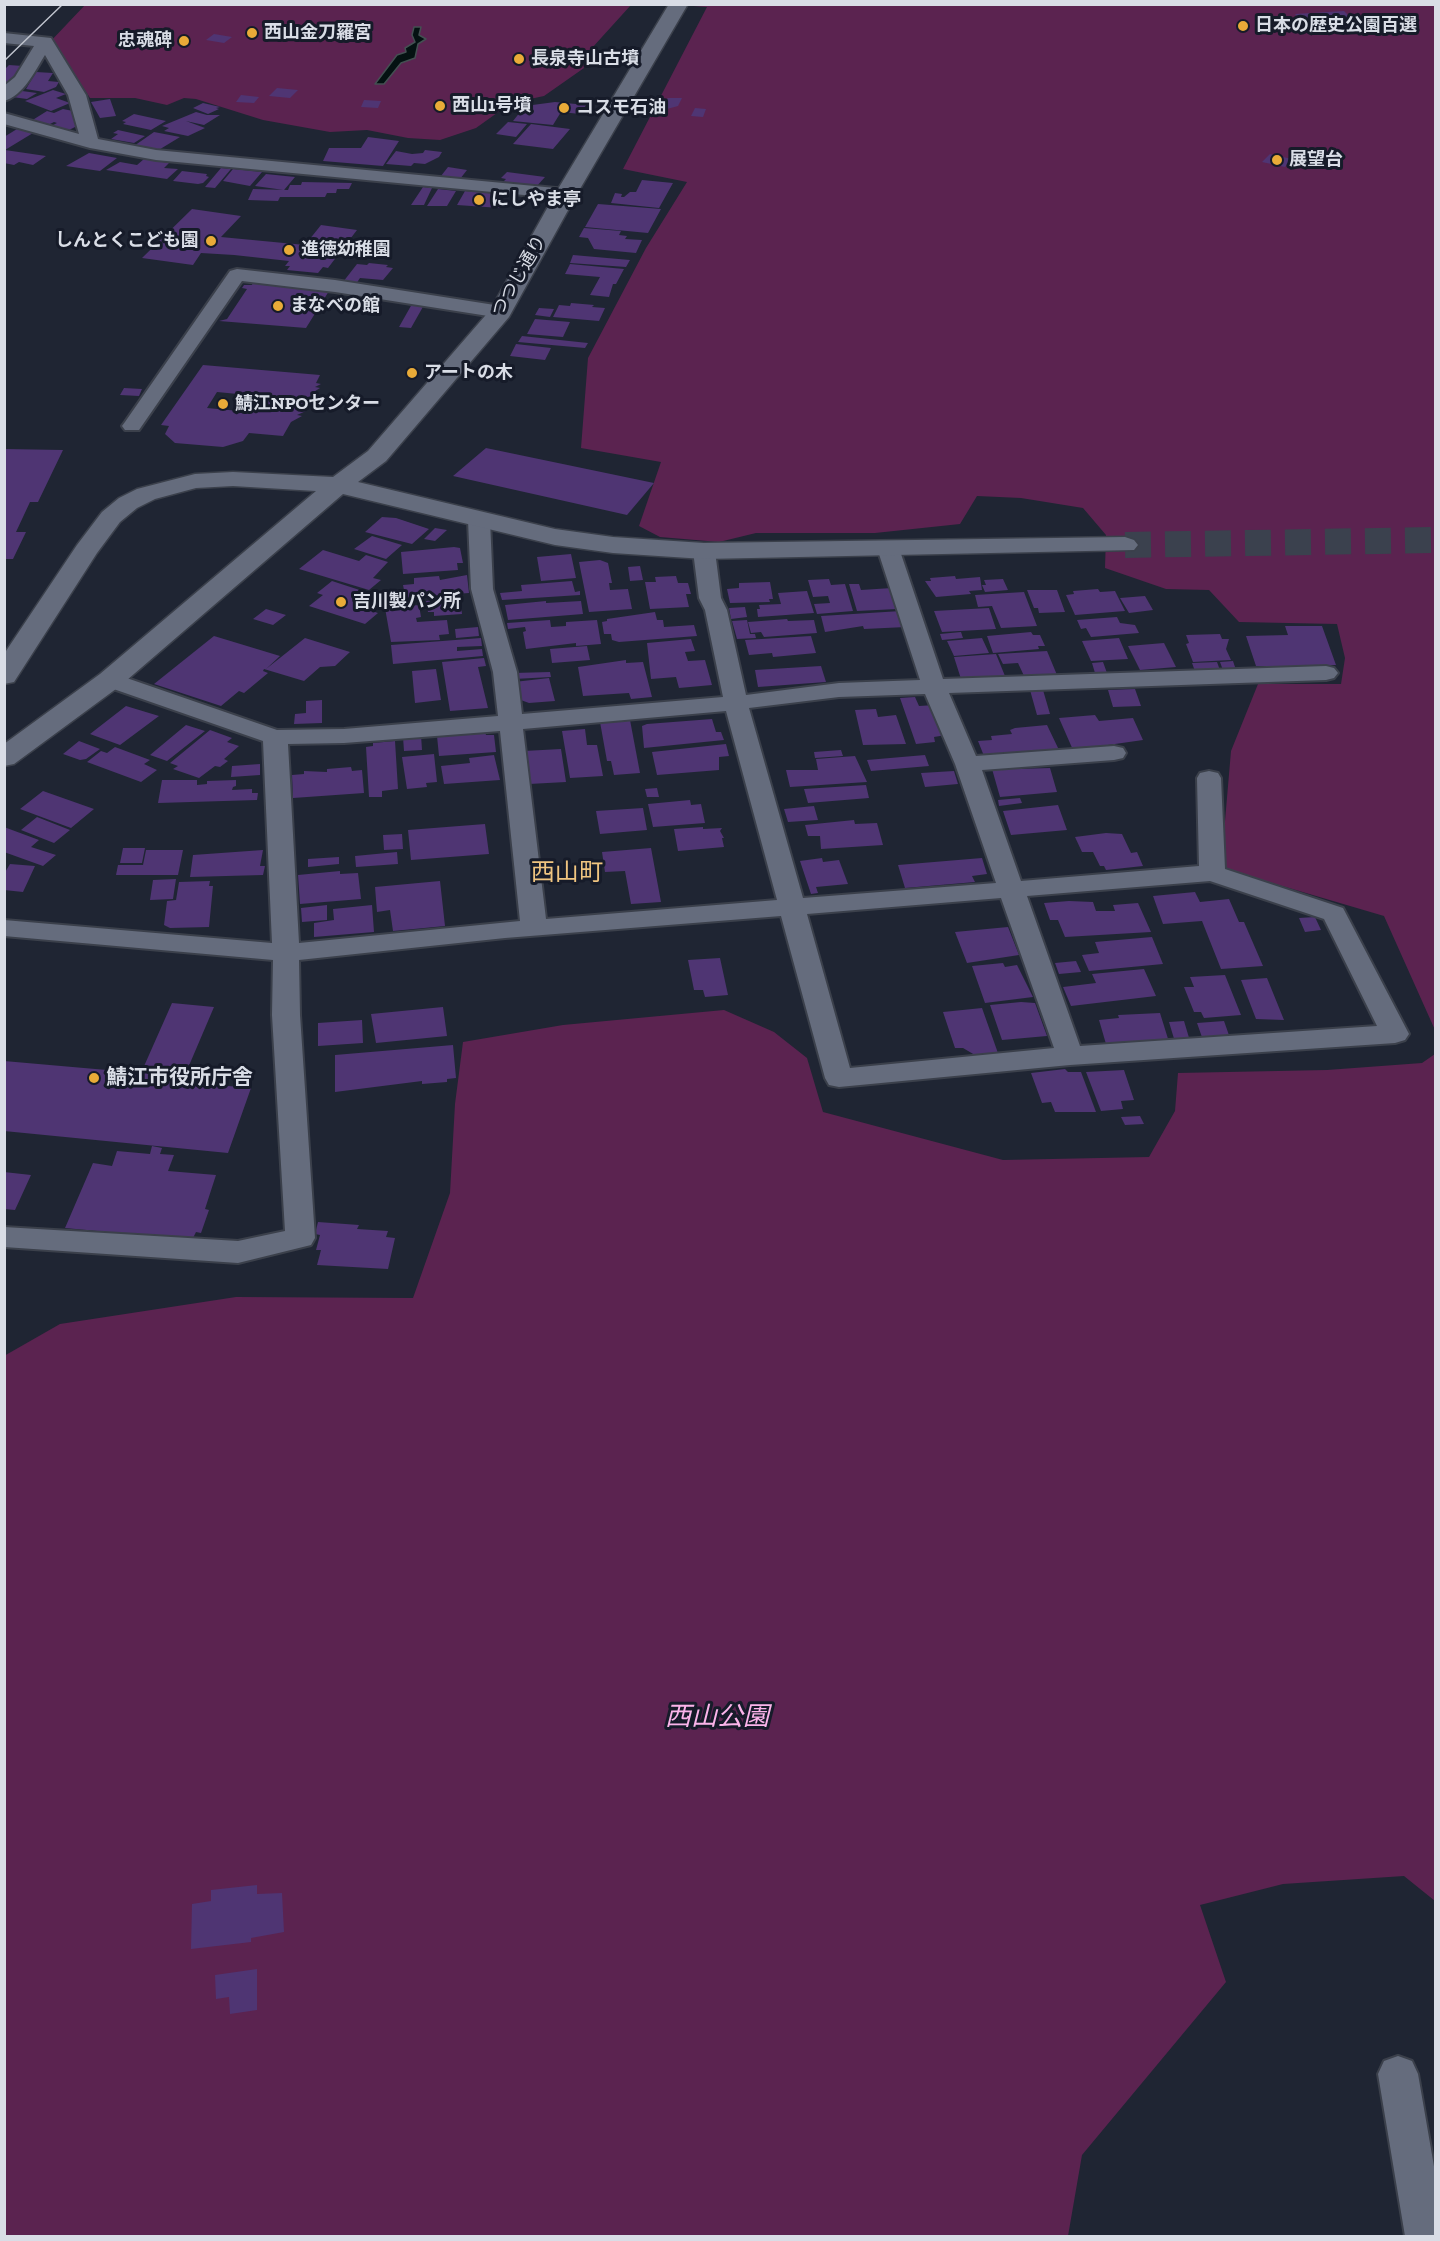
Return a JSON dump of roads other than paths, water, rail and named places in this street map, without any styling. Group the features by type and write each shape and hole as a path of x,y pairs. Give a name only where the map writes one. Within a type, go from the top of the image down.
{"street":[{"name":"つつじ通り","path":"4,758 110,680 338,485 377,456 501,312 566,194 679,4"},
{"path":"4,38 45,42"},
{"path":"45,42 77,95 90,142"},
{"path":"4,96 21,81 45,42"},
{"path":"4,118 90,142 156,154 566,194"},
{"path":"132,426 237,274 334,286 501,312"},
{"path":"4,676 86,550 111,517 128,503 156,491 195,481 233,479 338,485 555,537 613,545 704,550 1125,545"},
{"path":"479,520 482,589 506,672 509,721 534,929"},
{"path":"888,548 934,687 967,764 1070,1056"},
{"path":"4,928 286,953 534,929 794,907 1012,888 1212,873 1334,914 1395,1034 1070,1056 838,1078 794,907 736,703 716,610 710,598 704,550"},
{"path":"110,680 275,736 344,736 704,707 839,690 1326,673"},
{"path":"4,1237 238,1252 300,1238 286,1015 286,953 275,736"},
{"path":"967,764 1114,753"},
{"path":"1209,778 1212,873"},
{"path":"1398,2074 1425,2236"}],"tunnel":[{"path":"1125,545 1436,540"}],"tram line":[{"path":"4,61 63,4"}],"place":[{"name":"日本の歴史公園百選","path":"1243,26"},
{"name":"西山金刀羅宮","path":"252,33"},
{"name":"忠魂碑","path":"184,41"},
{"name":"長泉寺山古墳","path":"519,59"},
{"name":"西山1号墳","path":"440,106"},
{"name":"コスモ石油","path":"564,108"},
{"name":"展望台","path":"1277,160"},
{"name":"にしやま亭","path":"479,200"},
{"name":"しんとくこども園","path":"211,241"},
{"name":"進徳幼稚園","path":"289,250"},
{"name":"まなべの館","path":"278,306"},
{"name":"アートの木","path":"412,373"},
{"name":"鯖江NPOセンター","path":"223,404"},
{"name":"吉川製パン所","path":"341,602"},
{"name":"鯖江市役所庁舎","path":"94,1078"}],"district":[{"name":"西山町","path":"567,873"}],"park label":[{"name":"西山公園","path":"717,1718"}]}
